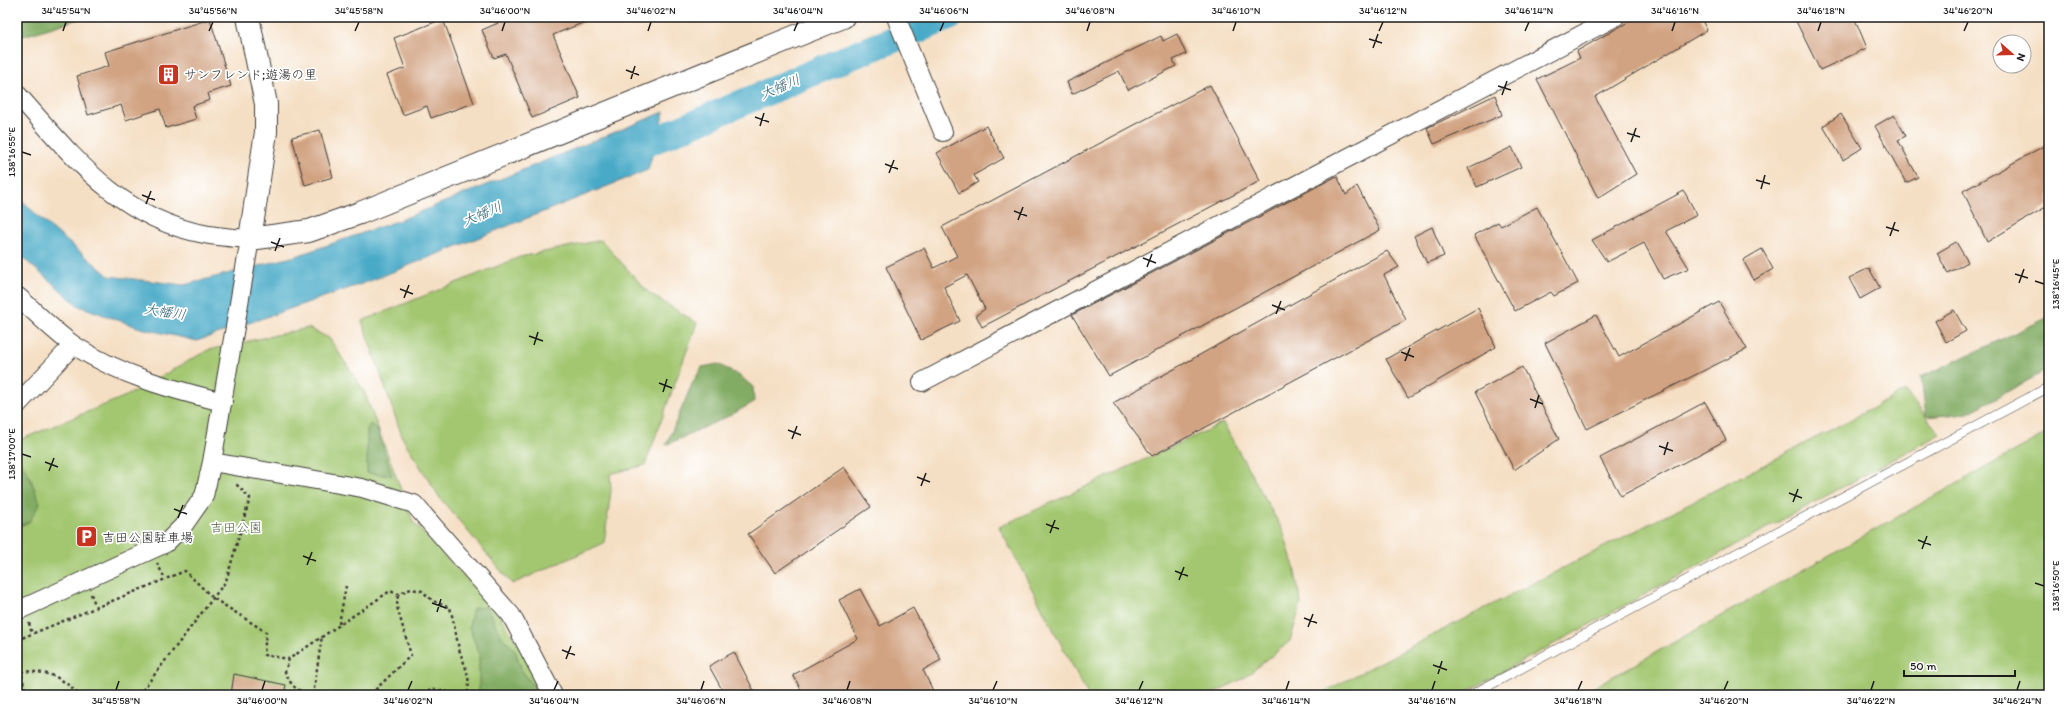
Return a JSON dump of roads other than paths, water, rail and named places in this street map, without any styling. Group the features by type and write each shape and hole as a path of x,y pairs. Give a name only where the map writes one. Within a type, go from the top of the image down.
{"street":[{"path":"17,610 166,542 183,526 204,496 212,462 246,273 266,132 266,104 248,17"},
{"path":"17,94 81,165 110,192 147,214 179,228 205,235 250,239 309,231 360,213 843,17"},
{"path":"896,17 943,132"},
{"path":"922,382 1616,17"},
{"path":"17,296 74,345 118,370 168,389 222,402"},
{"path":"17,405 74,345"},
{"path":"212,462 362,488 414,504 511,616 553,695"}],"lane":[{"path":"1470,695 2049,387"}],"water":[{"path":"664,112 648,170 370,281 197,341 140,328 79,306 17,253 17,195 42,220 109,276 184,285 296,256 403,219"}],"waterway":[{"name":"大幡川","path":"622,154 845,59 950,17"}],"place":[{"name":"サンフレンド;遊湯の里","path":"169,74"},
{"name":"吉田公園駐車場","path":"87,537"}],"park label":[{"name":"吉田公園","path":"236,527"}]}
